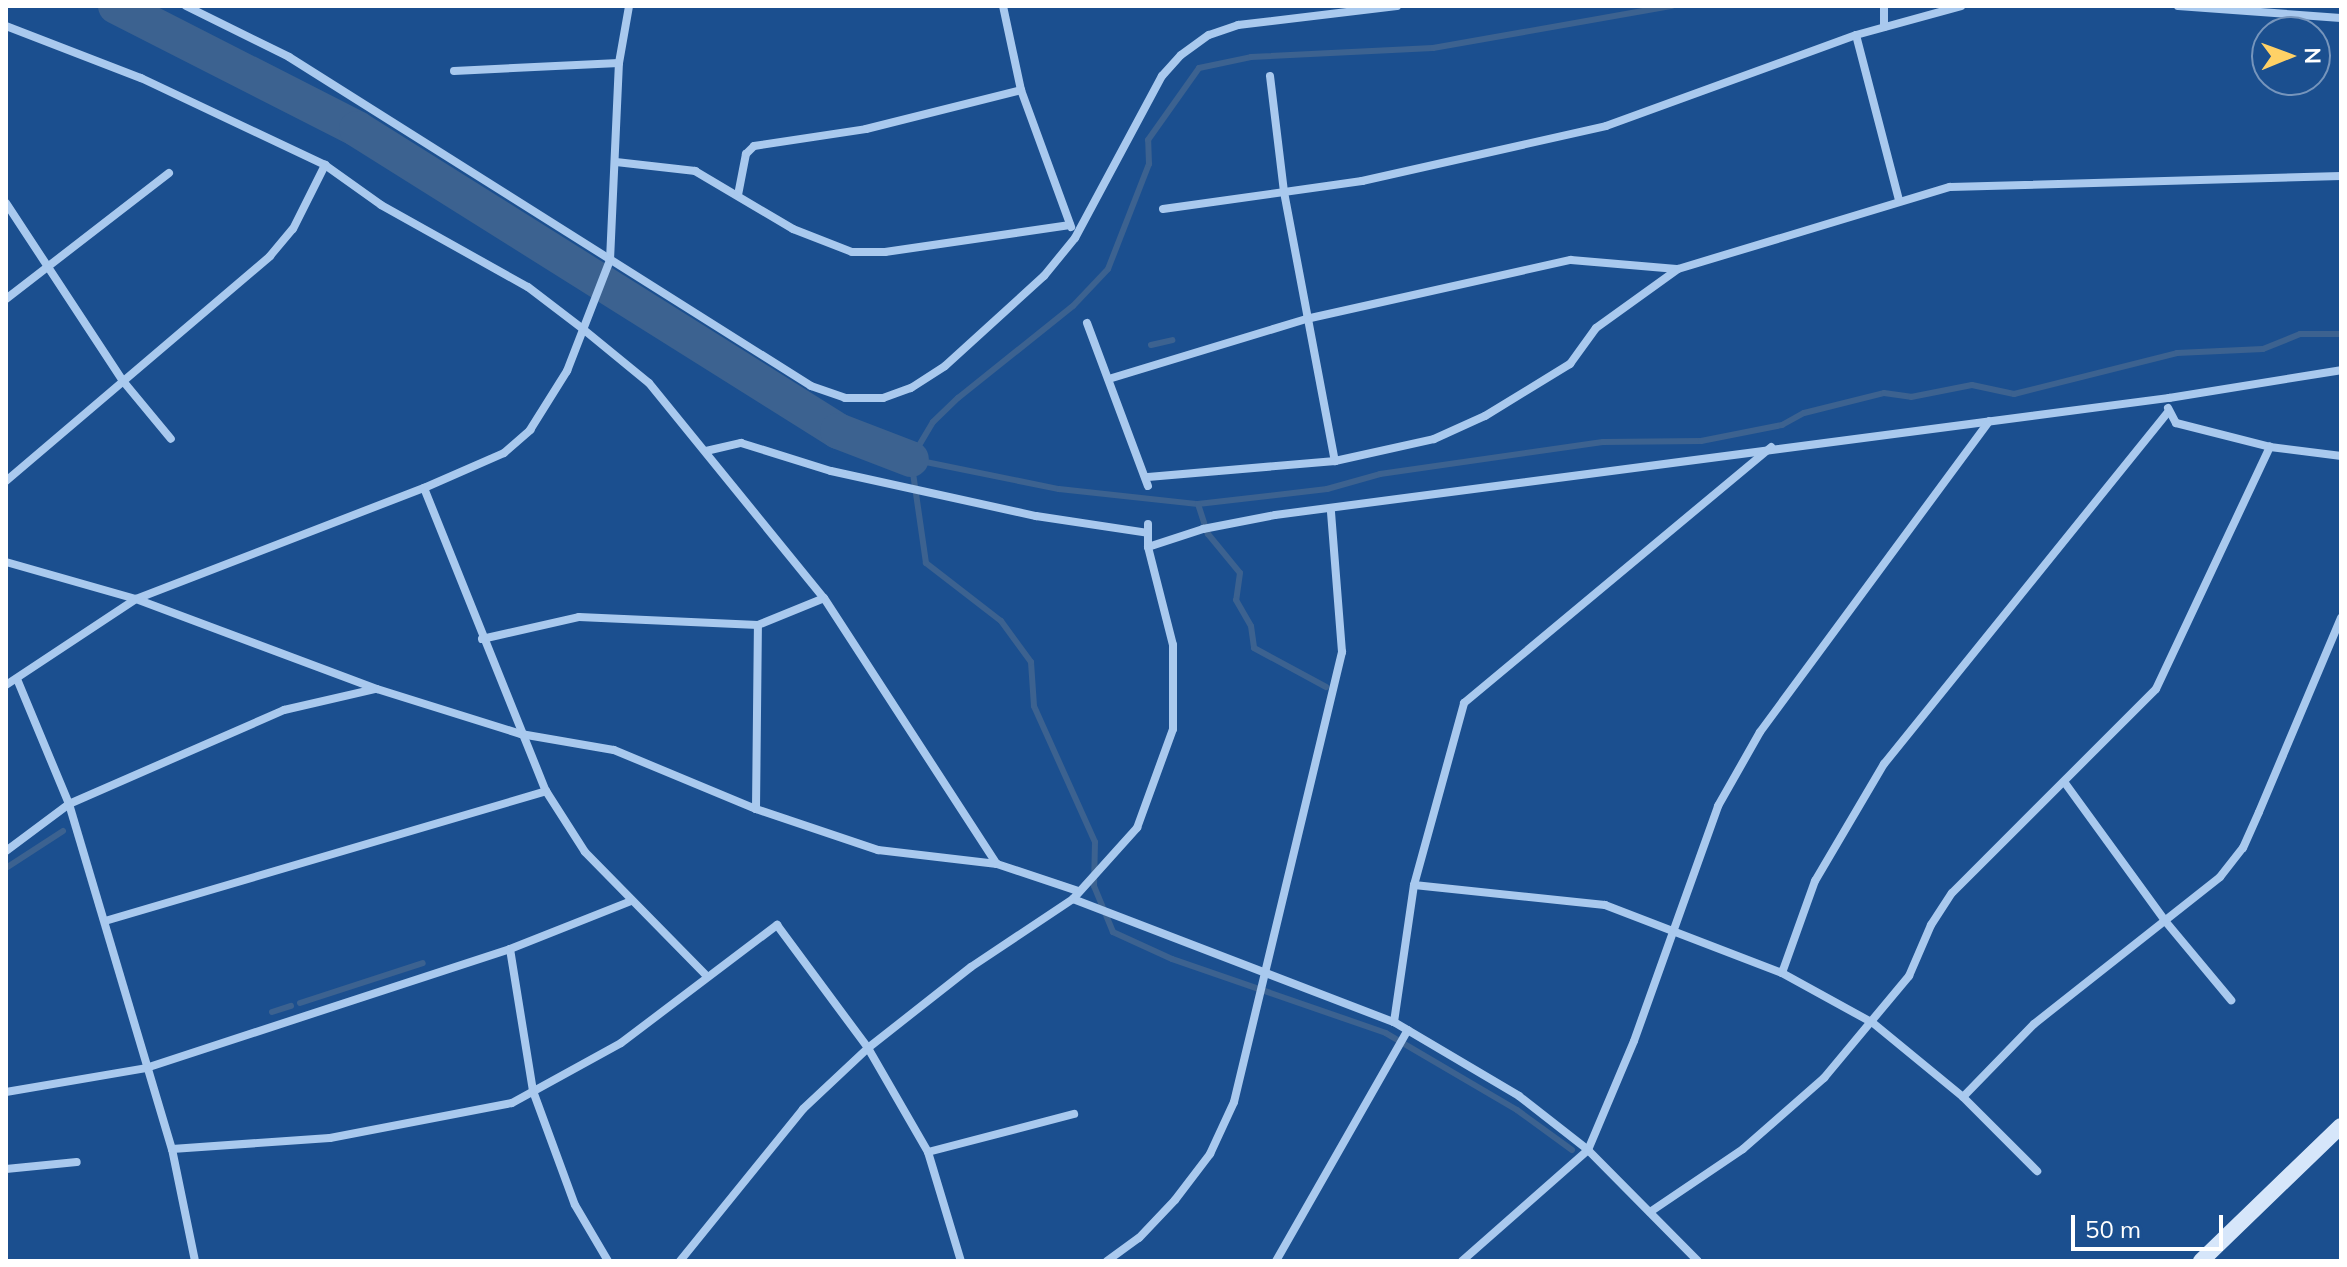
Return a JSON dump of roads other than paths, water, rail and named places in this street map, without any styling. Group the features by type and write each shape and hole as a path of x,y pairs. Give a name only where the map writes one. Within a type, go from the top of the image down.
{"main road":[{"path":"2201,1261 2341,1126"}],"street":[{"path":"186,6 289,57 811,386 845,398 883,398 945,366 1044,276 1075,238 1162,76 1181,55 1209,35 1238,25 1397,6"},
{"path":"6,685 136,599 424,488 504,453 530,430 552,401 610,260 619,63 629,6"},
{"path":"1003,6 1021,90 1075,238"},
{"path":"1884,6 1884,27"},
{"path":"1163,209 1362,181 1606,126 1856,35 1961,6"},
{"path":"2178,6 2341,18"},
{"path":"6,26 141,78 325,165 381,205 528,287 649,383 824,598 997,864"},
{"path":"1856,35 1899,200"},
{"path":"454,71 619,63"},
{"path":"1270,76 1284,192 1335,461"},
{"path":"738,195 746,154 754,146 866,129 1021,90"},
{"path":"616,162 695,171 803,234 852,252 885,252 1070,225"},
{"path":"6,481 283,243 325,165"},
{"path":"6,299 47,271 169,173"},
{"path":"1087,323 1112,378 1148,482 1335,461 1434,439 1485,416 1570,364 1596,328 1678,269 1899,200 1950,187 2341,176"},
{"path":"6,203 47,271 123,381 171,439"},
{"path":"1112,378 1306,319 1571,260 1678,269"},
{"path":"1148,547 1203,529 1772,447 2169,398 2341,370"},
{"path":"1782,973 1815,881 1847,819 1884,764 2168,412 2169,398"},
{"path":"2168,412 2176,423 2270,447 2341,456"},
{"path":"1462,1261 1588,1150 1634,1041 1718,806 1760,732 1989,421"},
{"path":"680,1261 803,1109 868,1048 971,967 1075,895 1137,828 1173,729 1173,645 1148,547 1148,529 1036,516 831,471 749,444 706,451"},
{"path":"1394,1022 1414,885 1460,713 1470,695 1772,447"},
{"path":"1650,1212 1784,1117 1873,1023 1909,976 1946,901 2156,689 2270,447"},
{"path":"424,488 482,639 546,791 585,852 705,974"},
{"path":"1107,1261 1139,1238 1210,1154 1234,1102 1342,652 1331,511"},
{"path":"6,562 136,599 377,689 521,734 614,750 756,809 878,850 997,864 1394,1022 1519,1096 1588,1150 1692,1259"},
{"path":"482,639 579,617 758,625 824,598"},
{"path":"1963,1097 2034,1024 2220,877 2243,848 2341,618"},
{"path":"756,809 758,625"},
{"path":"17,679 69,804 105,921 172,1149 195,1261"},
{"path":"6,851 69,804 284,710 377,689"},
{"path":"2065,783 2166,922 2231,1000"},
{"path":"105,921 546,791"},
{"path":"1414,885 1553,896 1605,905 1782,973 1873,1023 1963,1097 2037,1171"},
{"path":"6,1092 146,1068 510,949 631,901"},
{"path":"172,1149 401,1127 484,1111 533,1091 621,1043 705,974 771,926 782,927 868,1048 928,1152 961,1261"},
{"path":"510,949 533,1091 575,1205 608,1261"},
{"path":"1276,1261 1408,1030"},
{"path":"928,1152 1074,1114"},
{"path":"6,1169 77,1162"}],"waterway":[{"path":"116,6 357,129 838,431 911,459"},
{"path":"1572,1150 1517,1110 1386,1033 1172,959 1113,932 1094,886 1095,842 1034,706 1031,662 1001,621 926,563 911,459 933,422 958,398 1073,306 1108,269 1149,164 1148,140 1199,68 1251,57 1433,48 1672,6"},
{"path":"911,459 1059,489 1198,504 1327,489 1380,474 1603,442 1701,441 1782,425 1804,413 1884,393 1911,397 1972,385 2014,394 2177,353 2263,349 2300,334 2341,334"},
{"path":"1151,345 1172,340"},
{"path":"1198,504 1208,534 1240,573 1236,600 1251,626 1254,648 1326,687"},
{"path":"6,868 63,831"},
{"path":"300,1003 423,963"},
{"path":"272,1012 291,1006"}]}
